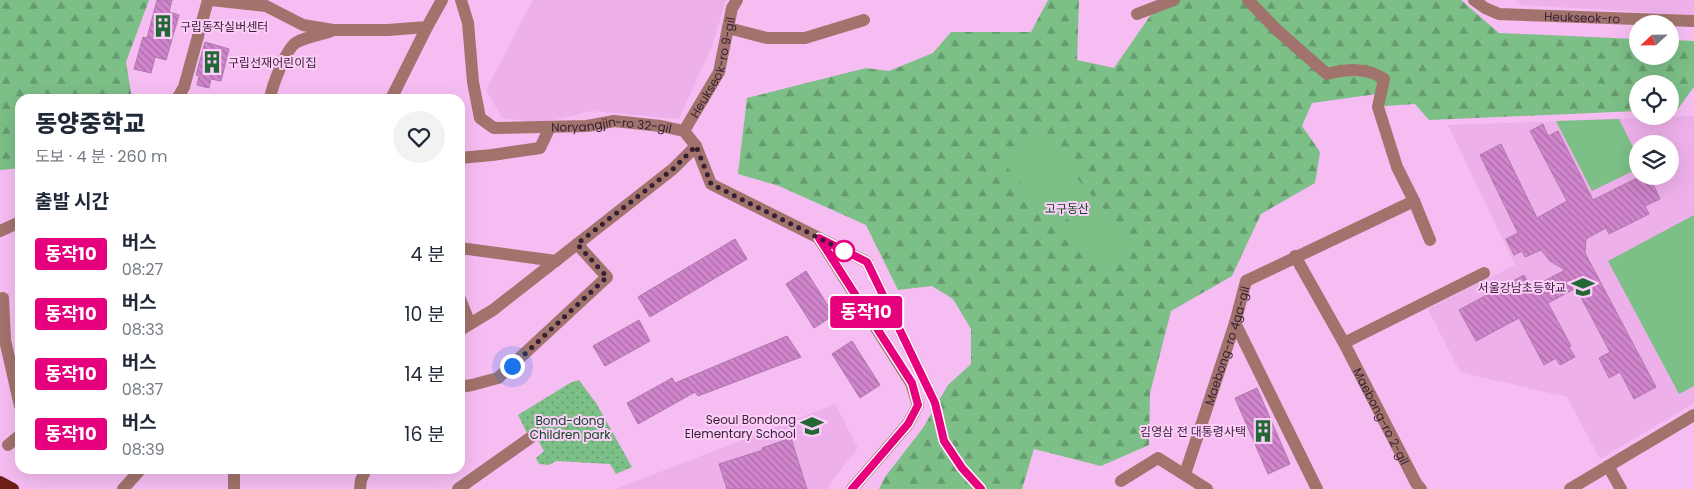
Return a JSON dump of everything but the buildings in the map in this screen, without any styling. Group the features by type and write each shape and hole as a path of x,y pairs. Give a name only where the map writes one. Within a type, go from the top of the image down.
{"main road":[{"path":"0,482 12,489"}],"street":[{"path":"180,94 184,87 210,0 266,6 304,25 334,30 388,30 427,27"},
{"path":"394,94 442,0"},
{"name":"Noryangjin-ro 32-gil","path":"461,0 468,23 472,82 480,118 494,128 587,126 614,121 661,126 684,131 696,146 711,184 867,262"},
{"name":"Heukseok-ro 9-gil","path":"684,131 719,72 732,8 737,0"},
{"path":"1137,14 1174,0"},
{"path":"1248,0 1277,30 1327,74 1339,71 1362,70 1375,73 1384,79 1378,107 1397,167 1430,240"},
{"name":"Heukseok-ro","path":"1474,0 1485,8 1500,14 1694,21"},
{"path":"728,28 768,38 805,38 864,20"},
{"path":"271,94 280,66 295,43 334,30"},
{"path":"465,158 540,148 550,126"},
{"path":"465,327 493,310 556,261 673,169 696,146"},
{"name":"Maebong-ro 4ga-gil","path":"1185,474 1235,324 1246,280 1414,202"},
{"path":"0,231 15,224"},
{"path":"819,238 912,383 918,405 908,424 852,489"},
{"path":"465,386 498,378 607,277 577,244"},
{"path":"465,249 556,261"},
{"name":"Maebong-ro 2-gil","path":"1295,256 1344,343 1416,483 1421,489"},
{"path":"1344,343 1484,274"},
{"path":"3,298 5,340 15,384"},
{"path":"1235,324 1317,489"},
{"path":"1570,489 1694,415"},
{"path":"458,489 530,438"},
{"path":"8,445 15,439"},
{"path":"1121,481 1158,458 1207,489"},
{"path":"1608,466 1621,489"},
{"path":"123,489 136,474"},
{"path":"234,474 234,489"},
{"path":"360,489 364,474"}],"shaded area":[{"path":"533,0 726,0 712,46 679,119 591,111 542,123 502,118 486,90"},
{"path":"1515,0 1694,0 1694,15 1520,5"},
{"name":"서울강남초등학교","path":"1694,116 1694,403 1600,459 1567,397 1460,372 1428,309 1515,265 1448,125 1629,118 1629,125 1679,125 1679,117"},
{"name":"Seoul Bondong Elementary School","path":"835,404 858,448 828,489 616,489"}],"green space":[{"path":"0,0 149,0 126,62 131,94 15,94 15,168 0,170"},
{"name":"고구동산","path":"1048,0 1079,0 1077,60 1114,68 1161,0 1461,0 1499,33 1629,39 1629,65 1679,65 1679,40 1694,41 1694,87 1679,107 1679,75 1629,75 1629,111 1429,120 1415,104 1385,106 1377,94 1312,103 1302,126 1320,152 1315,183 1261,214 1232,276 1171,311 1150,393 1149,445 1101,466 1034,449 1022,489 879,489 885,477 923,428 948,385 971,364 971,329 953,299 932,286 898,290 866,225 779,186 738,174 747,98 866,68 889,71 933,53 951,32 1031,32"},
{"path":"1619,119 1629,139 1629,173 1592,191 1556,121"},
{"path":"1041,136 1093,197 1058,227 1006,166"},
{"path":"1095,199 1135,245 1102,275 1061,229"},
{"path":"1694,215 1694,386 1679,394 1608,261"},
{"name":"Bond-dong Children park","path":"579,380 596,403 632,467 616,474 610,464 556,461 549,465 539,464 536,458 544,451 533,431 527,433 518,415 570,383"}],"tunnel":[{"path":"867,262 935,403 944,441 962,468 981,489"}],"bus line":[{"name":"동작10","path":"852,489 908,424 918,405 912,383 819,238 867,262 935,403 944,441 962,468 981,489"}],"place":[{"name":"구립동작실버센터","path":"163,26"},
{"name":"구립선재어린이집","path":"212,62"},
{"name":"서울강남초등학교","path":"1583,287"},
{"name":"Seoul Bondong Elementary School","path":"812,426"},
{"name":"김영삼 전 대통령사택","path":"1263,431"}],"route":[{"path":"512,366 607,277 577,244 673,169 696,146 711,184 851,254 844,251"}]}
